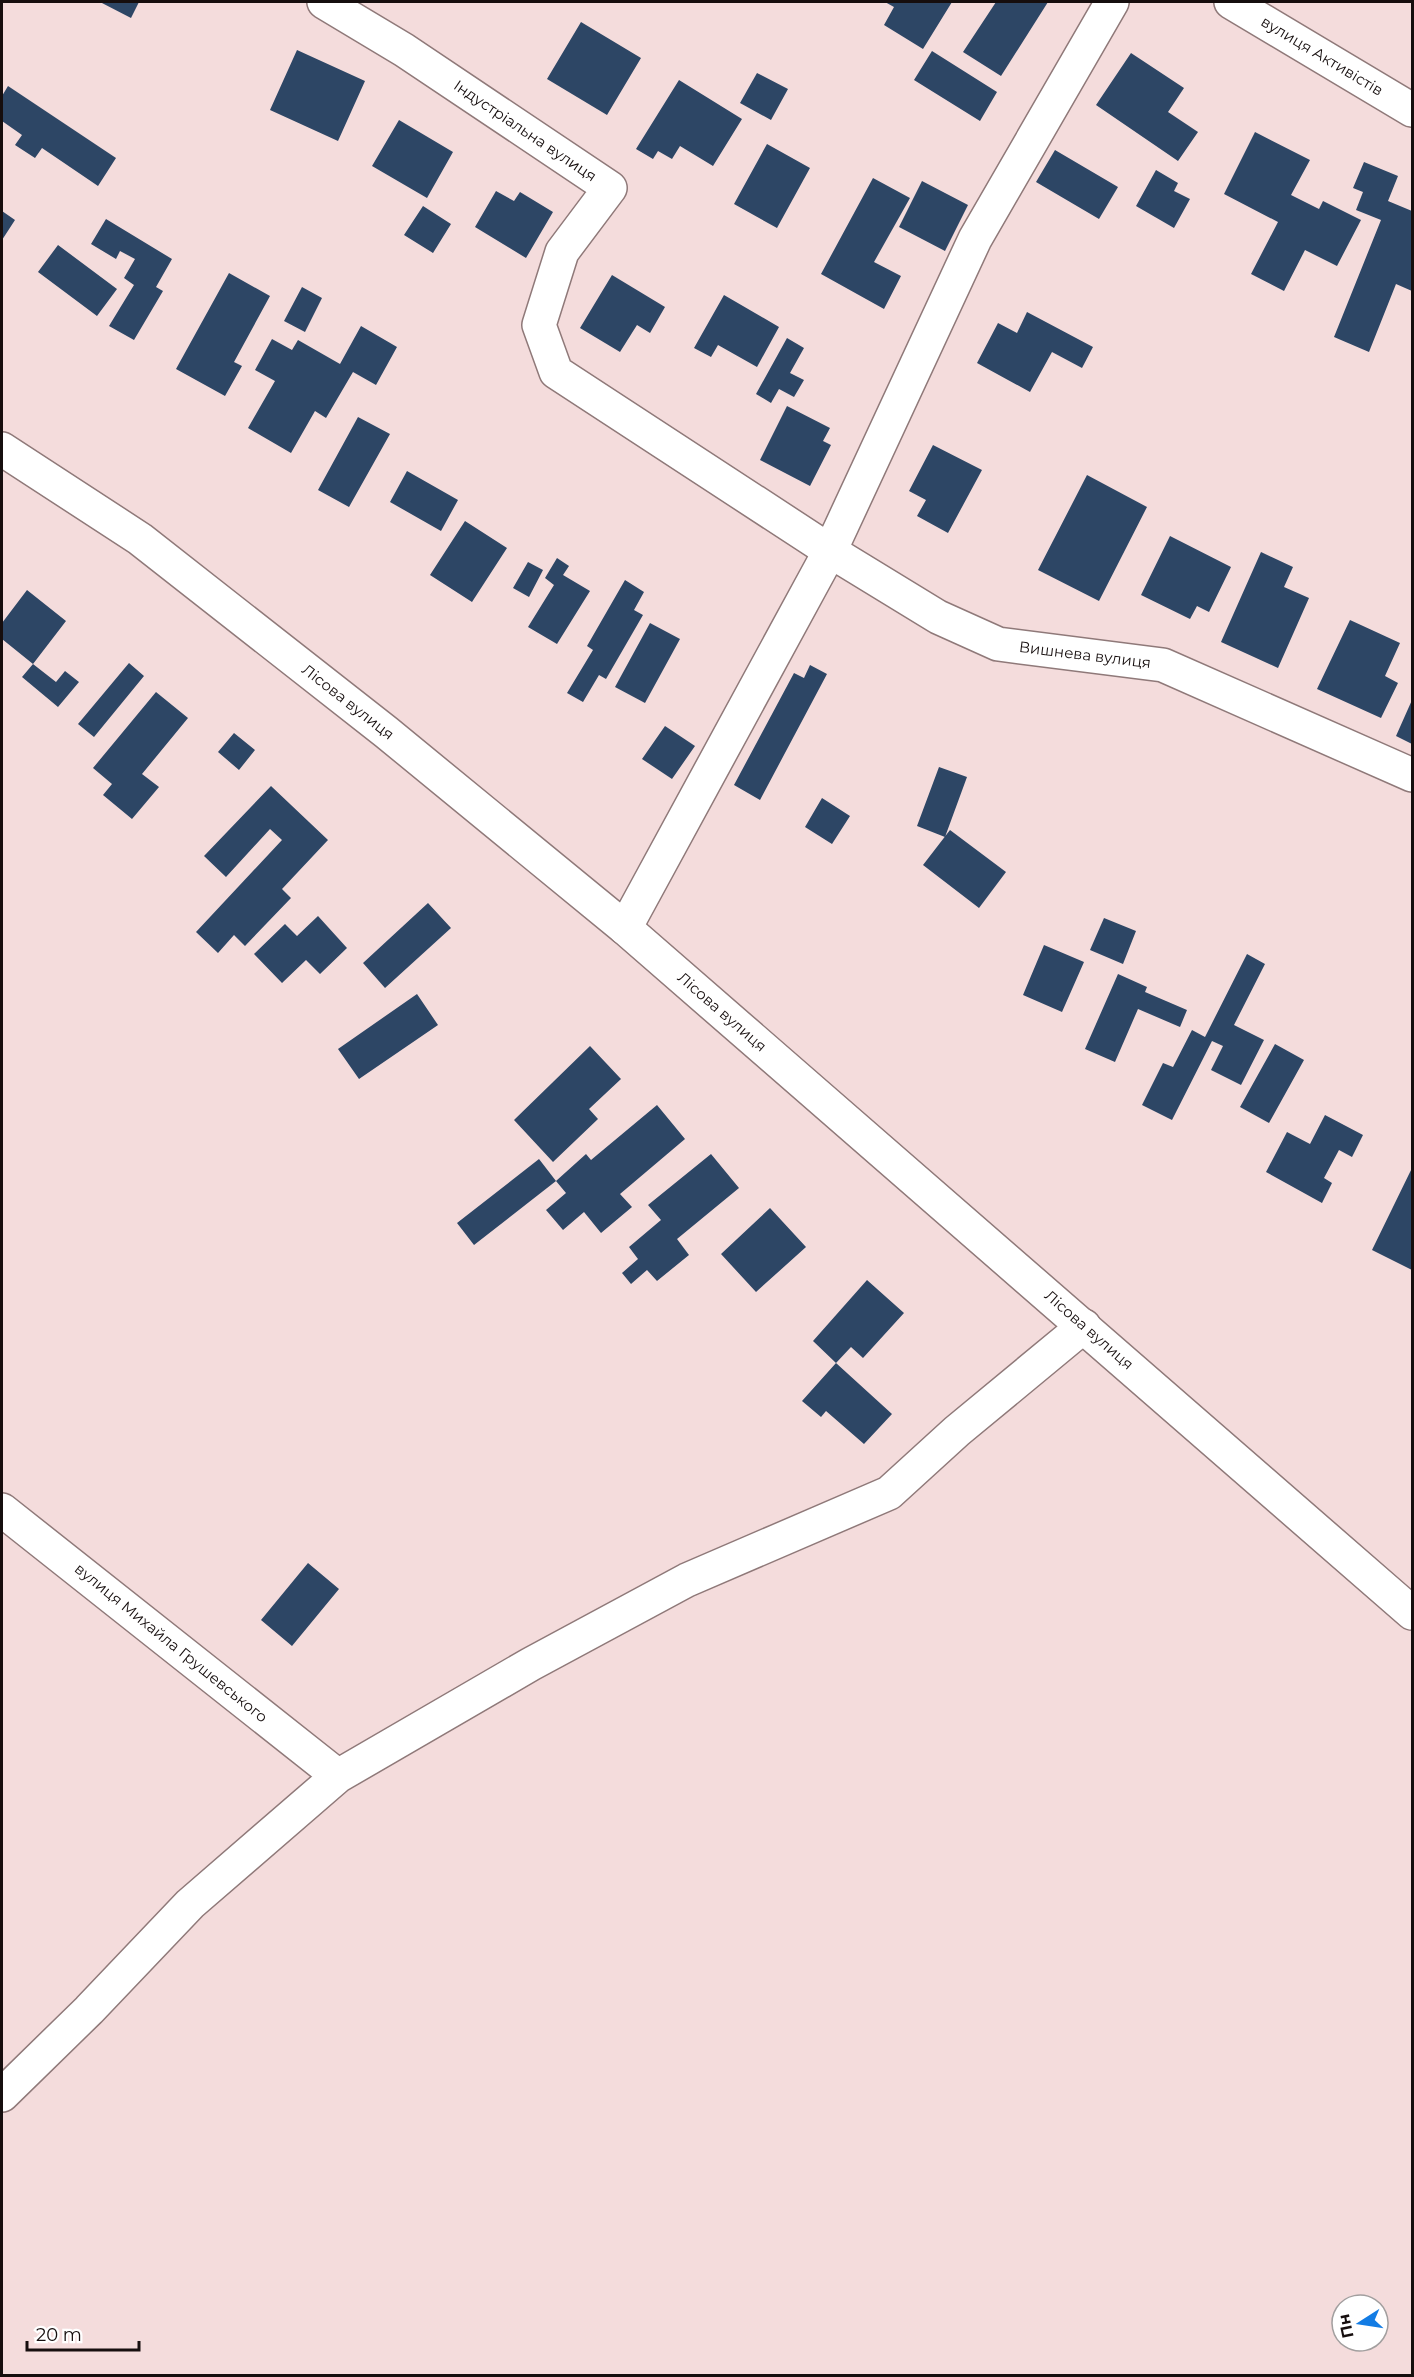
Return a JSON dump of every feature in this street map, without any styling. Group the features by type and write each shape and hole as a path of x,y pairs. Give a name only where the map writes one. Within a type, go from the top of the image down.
{"street":[{"name":"Індустріальна вулиця","path":"324,2 404,50 610,188 562,252 539,325 556,372 830,551"},
{"path":"625,928 830,551 975,239 1112,2"},
{"name":"вулиця Активістів","path":"1231,2 1413,111"},
{"name":"Лісова вулиця","path":"2,450 140,539 386,732 625,928 1413,1612"},
{"name":"Вишнева вулиця","path":"830,551 938,617 998,644 1163,665 1413,775"},
{"path":"2,2095 89,2010 190,1904 338,1776 531,1664 687,1580 889,1493 957,1431 1084,1326"},
{"name":"вулиця Михайла Грушевського","path":"2,1510 338,1776"}],"building":[{"path":"100,2 139,2 131,18"},
{"path":"885,2 952,2 923,49 884,25 894,7"},
{"path":"996,2 1048,2 1001,76 963,52"},
{"path":"581,22 641,58 607,115 547,79"},
{"path":"297,50 365,81 338,141 270,110"},
{"path":"932,51 997,92 980,121 914,80"},
{"path":"1131,53 1184,88 1168,112 1198,132 1178,161 1096,105"},
{"path":"757,73 788,89 771,120 740,103"},
{"path":"679,80 742,119 713,166 680,146 672,159 658,151 653,159 636,149"},
{"path":"8,86 116,158 98,186 42,148 35,158 15,145 22,135 2,121 2,96"},
{"path":"399,120 453,152 427,198 372,166"},
{"path":"1255,132 1310,160 1291,195 1319,209 1323,201 1361,220 1337,266 1305,250 1284,291 1251,274 1278,222 1224,194"},
{"path":"767,144 810,168 777,228 734,204"},
{"path":"1055,150 1118,187 1099,219 1036,182"},
{"path":"1364,162 1398,176 1388,201 1412,211 1412,291 1396,284 1369,352 1334,337 1381,220 1356,210 1363,192 1353,188"},
{"path":"1156,170 1178,183 1174,191 1190,199 1174,228 1136,206"},
{"path":"873,178 910,198 874,262 901,276 884,309 821,274"},
{"path":"922,181 968,205 945,251 899,227"},
{"path":"496,191 514,201 520,192 553,212 526,258 475,227"},
{"path":"423,206 451,224 433,253 404,235"},
{"path":"2,211 15,220 2,240"},
{"path":"106,219 172,259 156,287 163,291 134,340 109,326 134,285 124,278 135,259 120,251 116,259 91,244"},
{"path":"58,245 117,289 97,316 38,272"},
{"path":"229,273 270,296 234,362 242,366 225,396 176,369"},
{"path":"612,275 665,307 650,333 637,325 620,352 580,328"},
{"path":"302,287 322,298 305,332 284,321"},
{"path":"724,295 779,327 757,367 718,345 711,357 694,348"},
{"path":"1027,312 1093,347 1082,368 1052,352 1030,392 977,363 998,323 1017,333"},
{"path":"361,326 397,347 376,385 353,372 326,418 315,411 291,453 248,428 275,381 255,370 272,339 292,350 298,340 340,364"},
{"path":"787,338 804,348 790,373 804,380 794,397 779,389 771,403 756,394"},
{"path":"787,406 830,428 823,441 831,445 810,486 760,460"},
{"path":"358,417 390,434 349,507 318,490"},
{"path":"933,445 982,470 948,533 917,516 926,500 909,491"},
{"path":"407,471 458,500 441,531 390,502"},
{"path":"1087,475 1147,507 1099,601 1038,570"},
{"path":"465,521 507,548 472,602 430,575"},
{"path":"1170,536 1231,567 1209,612 1197,606 1190,619 1141,595"},
{"path":"1261,552 1293,567 1284,587 1309,598 1278,668 1221,642"},
{"path":"557,558 569,566 563,575 590,591 557,644 528,627 554,585 545,578"},
{"path":"528,562 543,570 529,597 513,588"},
{"path":"625,580 644,592 634,610 643,615 606,679 599,675 583,702 567,693 593,650 587,646"},
{"path":"27,590 66,621 33,664 2,639 2,623"},
{"path":"1350,620 1400,643 1385,676 1398,683 1381,718 1317,689"},
{"path":"650,623 680,639 645,703 615,687"},
{"path":"129,663 144,676 94,737 78,724"},
{"path":"33,664 56,682 65,671 79,682 58,707 22,677"},
{"path":"810,665 827,674 760,800 734,785 794,673 804,678"},
{"path":"156,692 188,718 142,774 159,787 132,819 103,795 112,784 93,768"},
{"path":"1412,700 1412,744 1396,736"},
{"path":"665,726 695,746 672,779 642,759"},
{"path":"234,733 255,750 239,770 218,752"},
{"path":"939,767 967,777 945,837 917,826"},
{"path":"271,786 328,840 282,889 291,898 245,946 234,935 218,953 196,932 282,840 270,829 226,877 204,856"},
{"path":"822,798 850,816 832,844 805,827"},
{"path":"950,830 1006,872 979,908 923,865"},
{"path":"428,903 451,928 385,988 363,963"},
{"path":"318,916 347,948 320,974 306,960 282,983 254,954 285,924 297,936"},
{"path":"1104,918 1136,931 1123,964 1090,950"},
{"path":"1044,945 1084,962 1062,1012 1023,995"},
{"path":"1247,954 1265,964 1234,1025 1264,1040 1241,1085 1211,1070 1223,1046 1212,1041 1172,1120 1142,1105 1163,1063 1173,1067 1192,1030 1205,1037"},
{"path":"1118,974 1147,987 1145,992 1187,1010 1180,1027 1138,1009 1115,1062 1085,1049"},
{"path":"417,994 438,1025 359,1079 338,1049"},
{"path":"1275,1044 1304,1060 1269,1123 1240,1107"},
{"path":"590,1046 621,1079 589,1109 598,1119 553,1162 514,1120"},
{"path":"657,1105 685,1139 620,1194 632,1207 601,1233 584,1212 563,1230 546,1210 566,1193 556,1181 586,1154 591,1160"},
{"path":"1325,1115 1363,1135 1352,1157 1339,1150 1324,1178 1332,1183 1322,1203 1266,1172 1287,1132 1310,1144"},
{"path":"711,1154 739,1188 677,1239 689,1255 657,1281 647,1270 631,1284 622,1273 638,1259 629,1247 661,1220 648,1205"},
{"path":"539,1159 556,1181 474,1245 457,1223"},
{"path":"1412,1168 1412,1270 1372,1250"},
{"path":"770,1208 806,1247 756,1292 721,1254"},
{"path":"867,1280 904,1313 863,1358 851,1347 836,1363 813,1341"},
{"path":"836,1363 892,1414 864,1444 826,1411 821,1417 802,1401"},
{"path":"308,1563 339,1589 292,1646 261,1620"}]}
